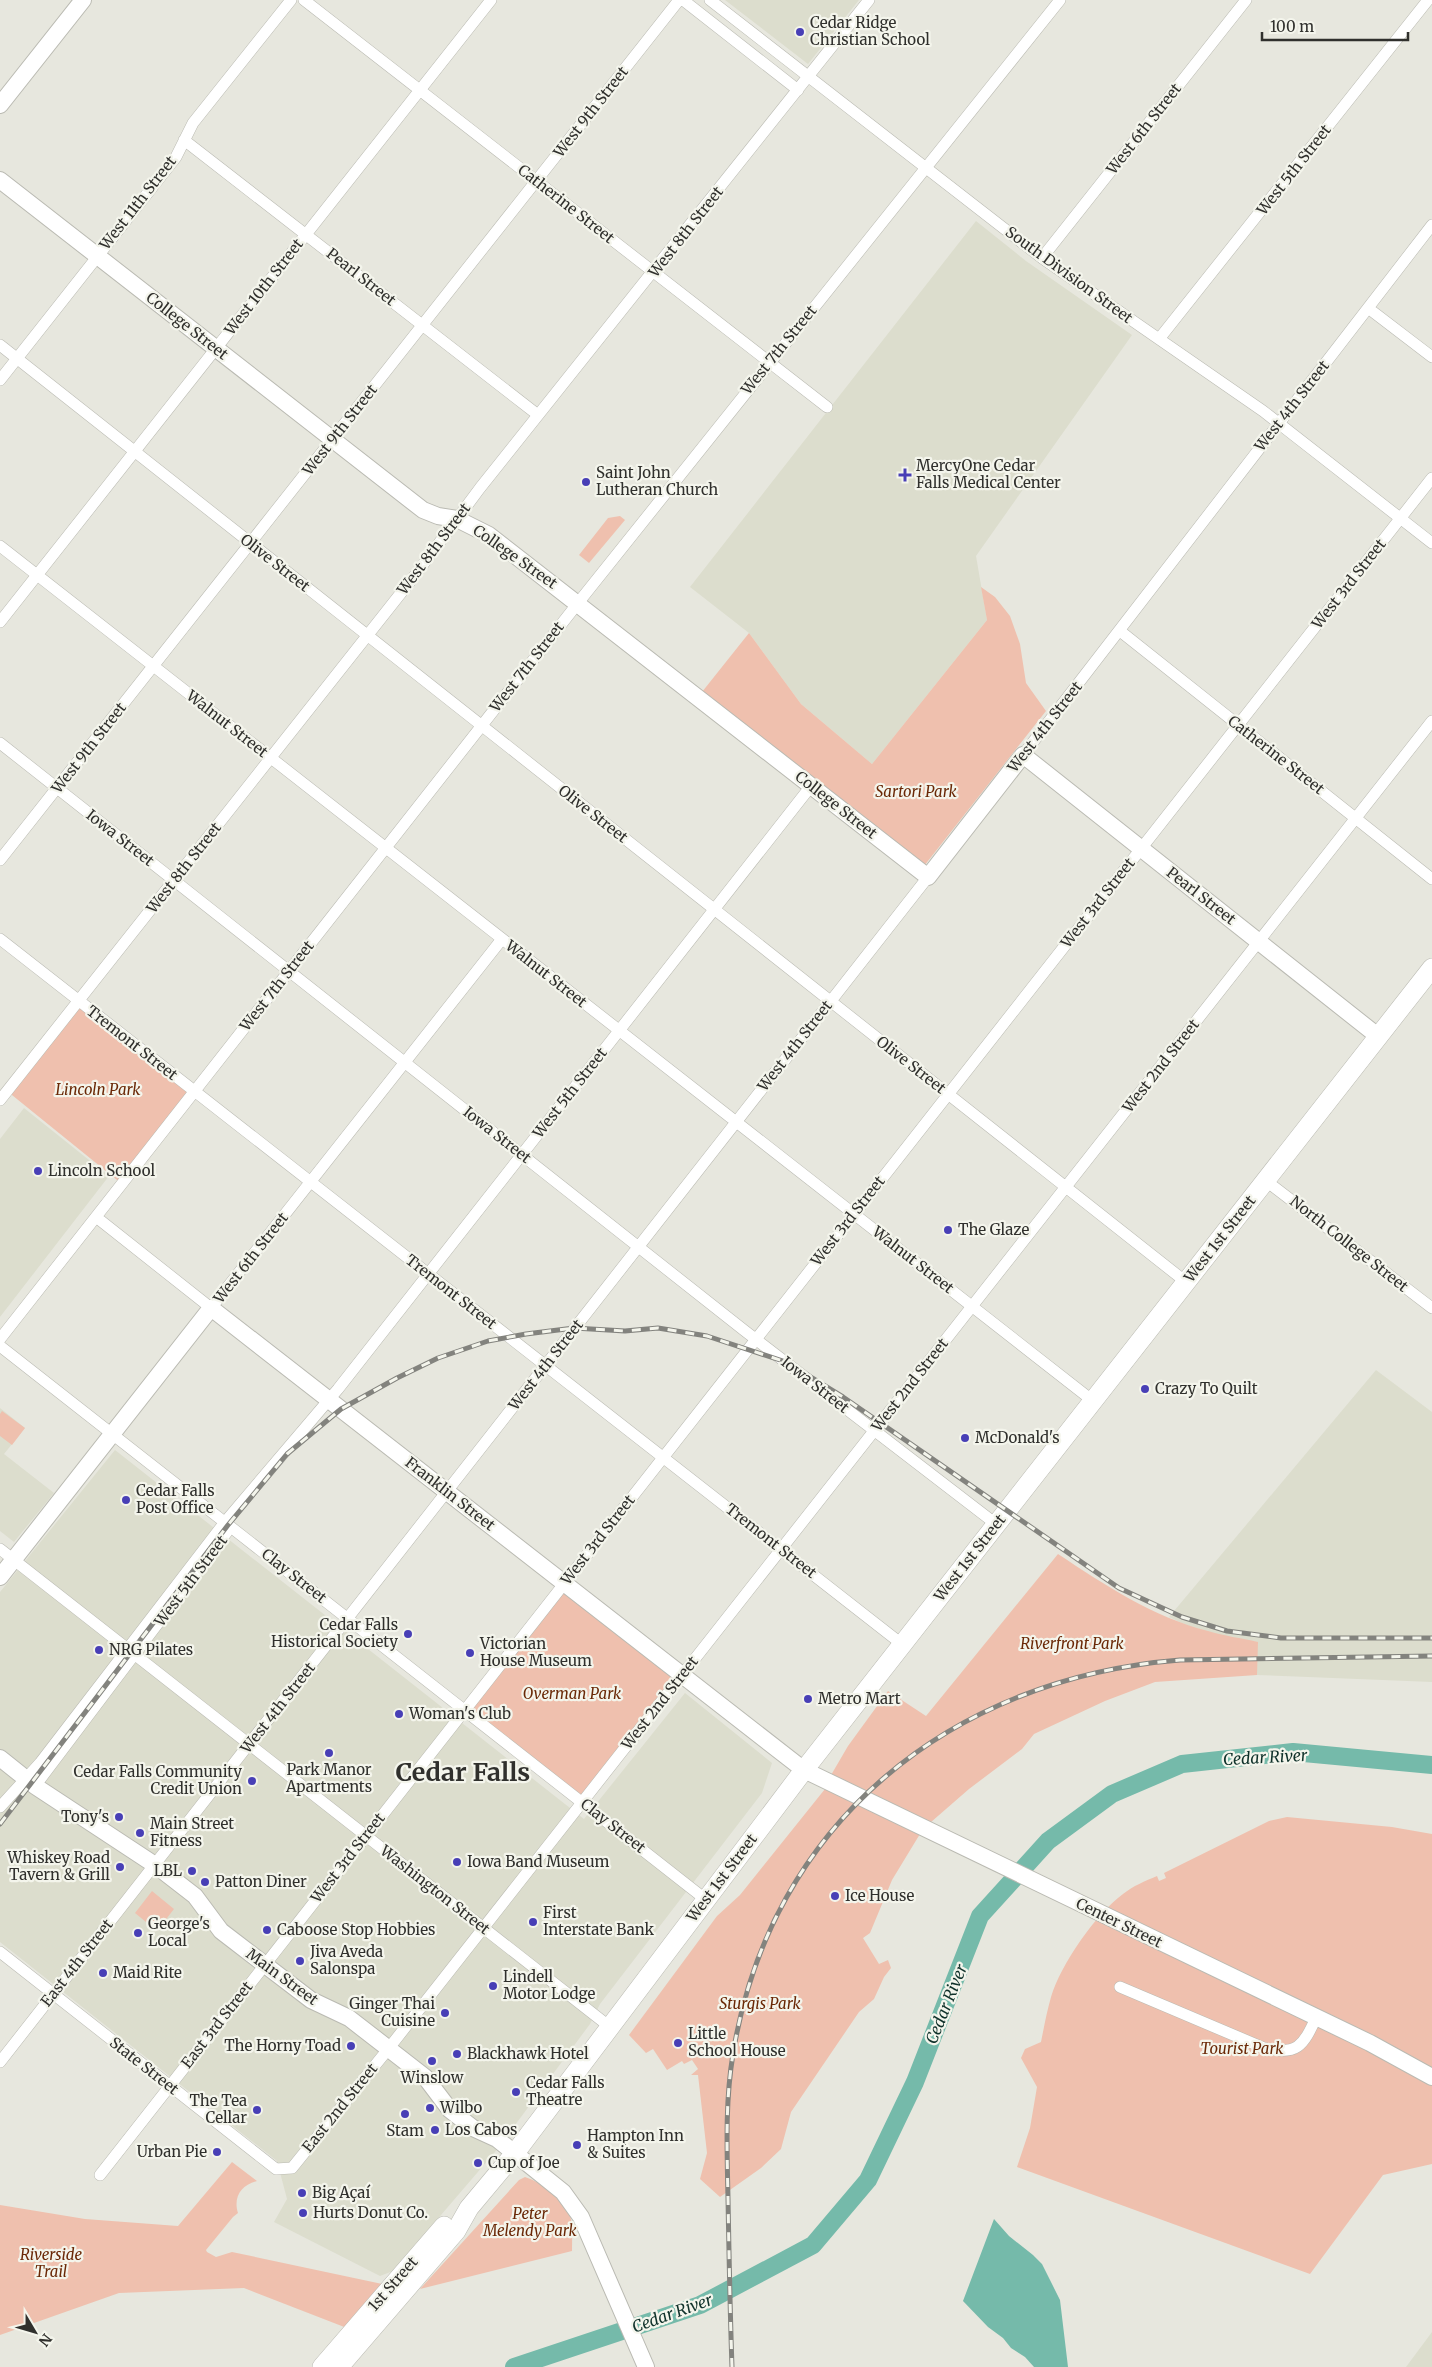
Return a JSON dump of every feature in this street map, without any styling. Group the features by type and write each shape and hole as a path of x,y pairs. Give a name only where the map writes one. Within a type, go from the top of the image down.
{"main road":[{"name":"West 1st Street","path":"515,2153 804,1770 1432,968"},
{"name":"1st Street","path":"339,2367 447,2223 469,2208 515,2153"},
{"name":"1st Street","path":"322,2367 398,2289"}],"street":[{"path":"0,105 83,0"},
{"name":"West 11th Street","path":"0,380 176,157 193,123 291,0"},
{"name":"Catherine Street","path":"304,0 827,407"},
{"name":"West 10th Street","path":"0,622 491,0"},
{"path":"681,0 798,90"},
{"name":"West 9th Street","path":"0,860 681,0"},
{"name":"South Division Street","path":"710,0 1042,258 1279,423 1432,543"},
{"name":"West 8th Street","path":"0,1100 538,415 654,272 869,0"},
{"name":"West 7th Street","path":"0,1338 578,603 1060,0"},
{"name":"West 6th Street","path":"1042,258 1246,0"},
{"name":"West 5th Street","path":"1159,339 1428,0"},
{"name":"Pearl Street","path":"184,140 538,415"},
{"name":"College Street","path":"0,180 423,510 438,516 457,519 489,535 928,877"},
{"name":"West 4th Street","path":"155,1864 1120,631 1432,225"},
{"path":"1368,308 1432,357"},
{"name":"Olive Street","path":"0,345 1186,1282"},
{"name":"West 3rd Street","path":"264,1965 1432,478"},
{"name":"Walnut Street","path":"0,546 1093,1401"},
{"name":"Catherine Street","path":"1120,631 1432,879"},
{"name":"West 2nd Street","path":"389,2048 1432,721"},
{"name":"Iowa Street","path":"0,743 756,1339 996,1524"},
{"name":"Pearl Street","path":"1023,755 1379,1037"},
{"name":"West 5th Street","path":"0,1807 31,1782 228,1525 329,1400 811,786"},
{"name":"Tremont Street","path":"0,939 903,1645"},
{"name":"West 6th Street","path":"0,1577 502,939"},
{"name":"North College Street","path":"1265,1180 1432,1308"},
{"name":"Franklin Street","path":"96,1217 804,1770"},
{"name":"Clay Street","path":"0,1346 706,1899"},
{"name":"Washington Street","path":"0,1549 610,2027"},
{"name":"Main Street","path":"0,1758 31,1782 155,1864 195,1896 221,1931 311,2000 349,2018 389,2048 426,2077 450,2110 473,2128 497,2138 563,2192 581,2217 646,2367"},
{"name":"Center Street","path":"804,1770 1370,2043 1432,2078"},
{"name":"East 4th Street","path":"0,2062 155,1864"},
{"name":"State Street","path":"0,1952 276,2169 292,2168"},
{"name":"East 3rd Street","path":"100,2175 264,1965"},
{"path":"1120,1987 1264,2048 1279,2052 1292,2050 1301,2045 1316,2018"},
{"name":"East 2nd Street","path":"292,2168 389,2048"}],"shaded area":[{"name":"Cedar Ridge Christian School","path":"725,0 859,0 808,64"},
{"name":"MercyOne Cedar Falls Medical Center","path":"976,221 1026,261 1132,335 976,556 987,620 872,764 801,704 749,633 690,587"},
{"path":"24,1108 109,1176 0,1317 0,1139"},
{"path":"1376,1370 1432,1412 1432,1682 1257,1675 1257,1642 1207,1635 1169,1617"},
{"path":"0,1408 25,1428 4,1454 54,1493 14,1542 0,1531"},
{"path":"115,1450 584,1819 685,1693 772,1763 762,1793 600,2004 590,2024 495,2152 393,2271 380,2276 274,2222 287,2199 277,2161 0,1942 0,1592"},
{"path":"1432,2332 1432,2367 1406,2367"}],"green space":[{"path":"620,516 625,520 589,563 579,555 608,518"},
{"name":"Sartori Park","path":"981,587 995,597 1010,616 1020,644 1026,683 1046,711 924,866 702,692 749,633 801,704 872,764 987,620"},
{"name":"Lincoln Park","path":"78,1001 194,1091 122,1184 7,1091"},
{"path":"2,1411 25,1428 12,1445 0,1436 0,1414"},
{"path":"1058,1554 1149,1609 1188,1625 1214,1633 1258,1642 1257,1675 1155,1682 1105,1701 1034,1734 1022,1749 969,1789 923,1829 892,1880 870,1933 863,1938 879,1964 888,1960 891,1968 884,1977 874,1999 859,2012 791,2112 781,2149 761,2168 720,2197 700,2179 707,2153 698,2075 691,2075 698,2069 692,2060 684,2064 682,2061 667,2070 653,2049 646,2053 629,2035 717,1916 740,1895 829,1784 827,1782 848,1746 888,1691 926,1716"},
{"name":"Overman Park","path":"564,1583 682,1675 583,1802 465,1710"},
{"name":"Tourist Park","path":"1287,1817 1392,1827 1432,1834 1432,2164 1383,2175 1310,2274 1017,2167 1030,2128 1037,2087 1021,2058 1025,2049 1041,2042 1056,1984 1080,1941 1112,1903 1135,1886 1157,1876 1159,1881 1166,1878 1164,1873 1269,1821"},
{"path":"152,1891 174,1909 157,1931 135,1913"},
{"name":"Riverside Trail","path":"232,2162 257,2181 247,2185 240,2192 237,2202 238,2213 206,2250 207,2252 216,2257 232,2252 387,2285 352,2330 244,2288 119,2293 0,2335 0,2205 85,2219 178,2226"},
{"name":"Peter Melendy Park","path":"525,2177 552,2192 567,2208 572,2224 572,2251 420,2289 519,2180"}],"water":[{"path":"994,2219 1009,2236 1042,2264 1060,2300 1068,2367 1034,2367 1025,2357 1011,2348 1003,2338 988,2327 963,2301"}],"waterway":[{"name":"Cedar River","path":"514,2367 700,2305 813,2245 868,2180 915,2082 980,1916 1048,1841 1112,1794 1182,1764 1293,1752 1432,1765"}],"railway":[{"path":"0,1824 228,1525 287,1454 341,1409 397,1378 438,1358 488,1341 526,1334 574,1328 625,1331 658,1328 707,1336 786,1362 843,1397 1119,1588 1182,1617 1227,1631 1281,1638 1432,1638"},
{"path":"732,2367 727,2126 733,2054 753,1971 786,1898 831,1833 885,1777 948,1732 1019,1697 1097,1673 1180,1660 1432,1656"}],"place":[{"name":"Cedar Ridge Christian School","path":"800,32"},
{"name":"MercyOne Cedar Falls Medical Center","path":"905,475"},
{"name":"Saint John Lutheran Church","path":"586,482"},
{"name":"Lincoln School","path":"38,1171"},
{"name":"The Glaze","path":"948,1230"},
{"name":"Crazy To Quilt","path":"1145,1389"},
{"name":"McDonald's","path":"965,1438"},
{"name":"Cedar Falls Post Office","path":"126,1500"},
{"name":"Cedar Falls Historical Society","path":"408,1634"},
{"name":"NRG Pilates","path":"99,1650"},
{"name":"Victorian House Museum","path":"470,1653"},
{"name":"Metro Mart","path":"808,1699"},
{"name":"Woman's Club","path":"399,1714"},
{"name":"Park Manor Apartments","path":"329,1753"},
{"name":"Cedar Falls Community Credit Union","path":"252,1781"},
{"name":"Tony's","path":"119,1817"},
{"name":"Main Street Fitness","path":"140,1833"},
{"name":"Iowa Band Museum","path":"457,1862"},
{"name":"Whiskey Road Tavern & Grill","path":"120,1867"},
{"name":"LBL","path":"192,1871"},
{"name":"Patton Diner","path":"205,1882"},
{"name":"Ice House","path":"835,1896"},
{"name":"First Interstate Bank","path":"533,1922"},
{"name":"Caboose Stop Hobbies","path":"267,1930"},
{"name":"George's Local","path":"138,1933"},
{"name":"Jiva Aveda Salonspa","path":"300,1961"},
{"name":"Maid Rite","path":"103,1973"},
{"name":"Lindell Motor Lodge","path":"493,1986"},
{"name":"Ginger Thai Cuisine","path":"445,2013"},
{"name":"Little School House","path":"678,2043"},
{"name":"The Horny Toad","path":"351,2046"},
{"name":"Blackhawk Hotel","path":"457,2054"},
{"name":"Winslow","path":"432,2061"},
{"name":"Cedar Falls Theatre","path":"516,2092"},
{"name":"Wilbo","path":"430,2108"},
{"name":"The Tea Cellar","path":"257,2110"},
{"name":"Stam","path":"405,2114"},
{"name":"Los Cabos","path":"435,2130"},
{"name":"Hampton Inn & Suites","path":"577,2145"},
{"name":"Urban Pie","path":"217,2152"},
{"name":"Cup of Joe","path":"478,2163"},
{"name":"Big Açaí","path":"302,2193"},
{"name":"Hurts Donut Co.","path":"303,2213"}],"district":[{"name":"Cedar Falls","path":"463,1772"}],"park label":[{"name":"Riverfront Park","path":"1072,1644"},
{"name":"Sturgis Park","path":"760,2004"}]}
